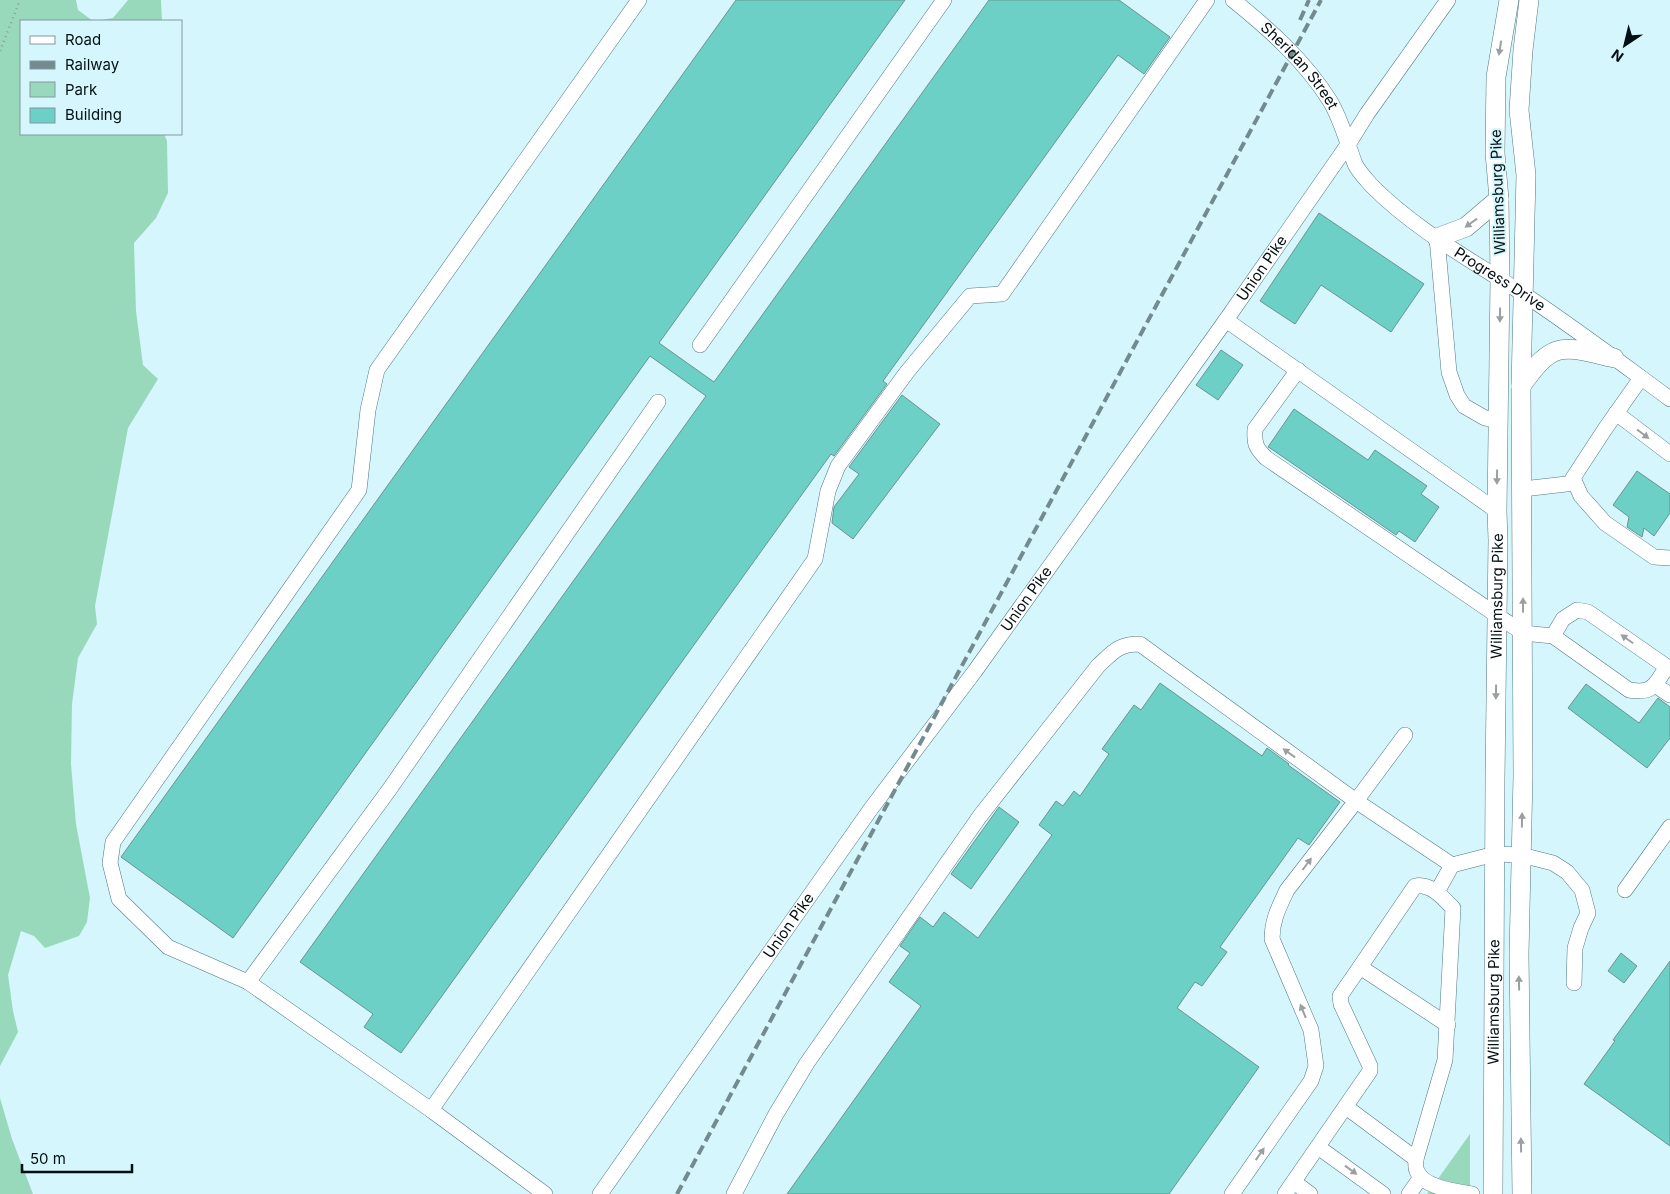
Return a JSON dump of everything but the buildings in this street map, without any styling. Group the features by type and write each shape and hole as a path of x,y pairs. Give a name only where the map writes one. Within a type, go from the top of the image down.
{"main road":[{"name":"Williamsburg Pike","path":"1493,1194 1500,279 1499,199 1496,153 1496,77 1508,0"},
{"name":"Williamsburg Pike","path":"1522,1194 1519,954 1523,776 1521,386 1526,175 1519,110 1529,0"},
{"path":"1437,238 1466,227 1499,199"},
{"path":"1521,386 1536,365 1554,350 1571,348 1614,358"}],"street":[{"path":"545,1194 431,1110 248,982 168,947 119,899 110,863 113,842 359,490 368,410 377,370 639,0"},
{"path":"700,345 944,0"},
{"path":"431,1110 815,558 828,490 838,466 907,372 970,296 1002,294 1207,0"},
{"name":"Sheridan Street","path":"1233,0 1262,23 1292,53 1329,100 1343,126 1349,143"},
{"name":"Union Pike","path":"600,1194 870,810 975,671 1226,320 1349,143 1367,114 1448,0"},
{"name":"Progress Drive","path":"1349,143 1356,166 1388,201 1437,238 1524,295 1670,399"},
{"path":"1437,238 1449,372 1457,395 1464,406 1485,418 1498,420"},
{"path":"1226,320 1497,512"},
{"path":"1298,370 1255,429 1254,437 1257,448 1266,458 1523,633 1554,636 1629,690 1642,692 1650,690 1668,668 1588,612 1577,610 1563,619 1554,636"},
{"path":"1641,378 1573,478 1581,496 1605,522 1654,557 1670,558"},
{"path":"248,982 389,790 658,402"},
{"path":"1616,414 1670,454"},
{"path":"1523,489 1575,483"},
{"path":"734,1194 776,1114 813,1055 980,816 1098,666 1117,648 1128,644 1140,644 1356,802 1452,865"},
{"path":"1655,684 1670,695"},
{"path":"1232,1194 1311,1081 1316,1066 1311,1030 1272,939 1272,924 1288,890 1356,802 1405,734"},
{"path":"1625,890 1670,827"},
{"path":"1437,892 1452,865 1495,854 1521,855 1553,863 1567,872 1582,890 1588,913 1575,948 1574,983"},
{"path":"1310,1194 1290,1188 1370,1070 1370,1066 1341,1004 1340,996 1415,886 1422,885 1437,892 1453,908 1448,1025 1444,1060 1416,1159 1416,1170 1421,1177 1443,1189 1472,1194"},
{"path":"1360,967 1448,1025"},
{"path":"1346,1107 1416,1159"},
{"path":"1318,1147 1383,1194"},
{"path":"1409,1194 1421,1177"}],"path":[{"path":"0,51 20,0"},
{"path":"0,40 4,41"}],"green space":[{"path":"0,0 76,0 78,10 92,20 20,20 20,135 164,135 167,141 168,193 156,218 134,243 136,311 143,365 158,379 128,428 95,606 97,624 78,658 72,704 71,764 76,824 90,898 87,922 79,936 45,948 34,936 21,931 8,975 18,1032 0,1066"},
{"path":"128,0 161,0 162,20 101,20 113,18"},
{"path":"0,1098 12,1139 33,1194 0,1194"},
{"path":"1470,1134 1470,1194 1427,1194"}],"railway":[{"path":"1300,20 1309,0"},
{"path":"677,1194 1321,0"}]}
